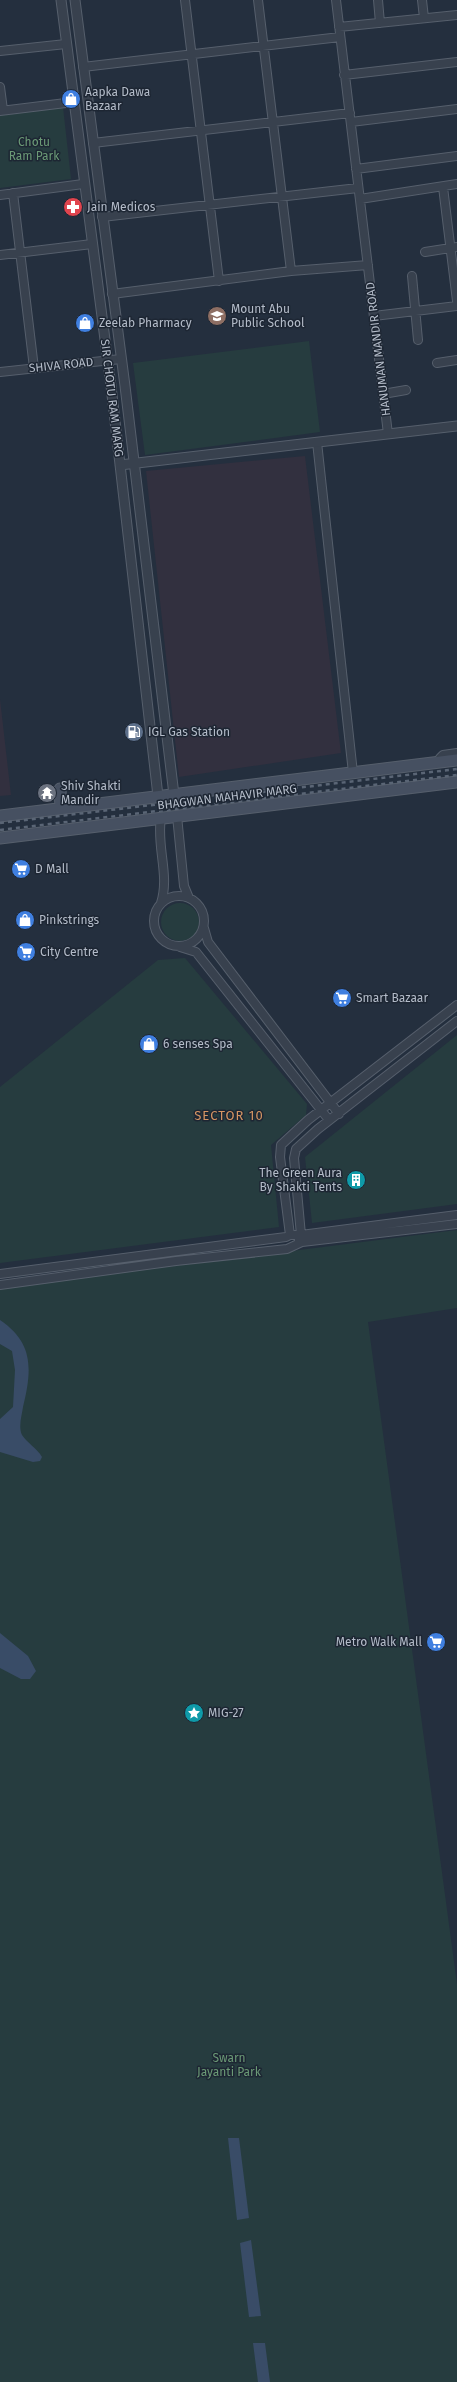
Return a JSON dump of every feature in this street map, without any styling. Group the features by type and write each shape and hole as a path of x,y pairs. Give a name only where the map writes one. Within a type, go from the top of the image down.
{"main road":[{"name":"BHAGWAN MAHAVIR MARG","path":"0,816 457,760"},
{"name":"BHAGWAN MAHAVIR MARG","path":"0,838 161,817 457,782"},
{"path":"60,789 61,808"}],"street":[{"name":"SIR CHOTU RAM MARG","path":"61,0 83,184 108,360 158,796"},
{"name":"SIR CHOTU RAM MARG","path":"75,0 121,359 174,795"},
{"path":"185,0 219,281"},
{"path":"258,0 290,271"},
{"name":"HANUMAN MANDIR ROAD","path":"336,0 388,434"},
{"path":"378,0 380,23"},
{"path":"422,0 424,18"},
{"path":"339,27 457,15"},
{"path":"83,67 340,38"},
{"path":"0,51 66,44"},
{"path":"344,75 457,62"},
{"path":"0,87 2,111 74,102"},
{"path":"351,122 457,109"},
{"path":"93,143 350,113"},
{"path":"356,169 457,156"},
{"path":"0,195 83,184"},
{"path":"360,199 457,184"},
{"path":"443,187 454,247 457,301"},
{"path":"102,218 358,188"},
{"path":"13,193 34,368"},
{"path":"0,255 92,244"},
{"path":"425,252 454,247"},
{"path":"112,294 290,271 368,265"},
{"path":"412,276 418,340"},
{"path":"374,316 457,306"},
{"name":"SHIVA ROAD","path":"0,372 121,359"},
{"path":"437,363 457,360"},
{"path":"383,394 406,390"},
{"path":"120,465 457,426"},
{"path":"317,442 353,773"},
{"path":"441,762 440,758 443,754 457,753"},
{"path":"177,816 184,886 189,898"},
{"path":"161,817 160,832 166,889 154,916 156,932 165,942 196,952 329,1120"},
{"path":"161,903 174,896 189,898 197,903 203,911 204,928 208,942 339,1114"},
{"path":"180,946 193,942 204,928"},
{"path":"290,1235 280,1157 281,1145 294,1132 321,1110 457,1005"},
{"path":"294,1246 301,1235 294,1158 296,1149 329,1120 339,1114 457,1021"},
{"path":"0,1274 286,1237 290,1235 301,1235 457,1215"},
{"path":"0,1286 176,1261 287,1249 302,1242 457,1224"}],"shaded area":[{"path":"305,456 341,753 179,777 146,471"},
{"path":"0,699 11,795 0,796"}],"green space":[{"name":"Chotu Ram Park","path":"63,107 71,179 0,188 0,114"},
{"path":"309,341 320,432 145,455 133,363"},
{"path":"176,903 184,903 191,906 196,911 199,922 196,933 191,938 184,941 176,941 169,938 164,933 161,926 161,918 164,911 169,906"},
{"path":"185,958 307,1104 306,1115 271,1145 279,1227 0,1263 0,1087 158,960"},
{"path":"457,1035 457,1204 312,1223 305,1157"},
{"name":"Swarn Jayanti Park","path":"457,1230 457,1308 368,1322 457,1984 457,2382 0,2382 0,1288"}],"water":[{"path":"0,1320 19,1338 25,1348 28,1358 28,1381 20,1428 24,1438 42,1457 40,1461 33,1462 0,1452 0,1419 13,1407 15,1370 12,1351 0,1344"},
{"path":"0,1633 28,1656 36,1671 30,1679 21,1679 0,1668"},
{"path":"228,2138 239,2138 249,2218 237,2220"},
{"path":"251,2240 261,2316 249,2317 240,2243"},
{"path":"253,2343 265,2343 270,2382 258,2382"}],"railway":[{"path":"0,823 457,769"},
{"path":"0,830 457,775"}],"place":[{"name":"Aapka Dawa Bazaar","path":"71,99"},
{"name":"Jain Medicos","path":"73,207"},
{"name":"Mount Abu Public School","path":"217,316"},
{"name":"Zeelab Pharmacy","path":"85,323"},
{"name":"IGL Gas Station","path":"134,732"},
{"name":"Shiv Shakti Mandir","path":"47,793"},
{"name":"D Mall","path":"21,869"},
{"name":"Pinkstrings","path":"25,920"},
{"name":"City Centre","path":"26,952"},
{"name":"Smart Bazaar","path":"342,998"},
{"name":"6 senses Spa","path":"149,1044"},
{"name":"The Green Aura By Shakti Tents","path":"356,1180"},
{"name":"Metro Walk Mall","path":"436,1642"},
{"name":"MIG-27","path":"194,1713"}],"district":[{"name":"SECTOR 10","path":"229,1115"}]}
